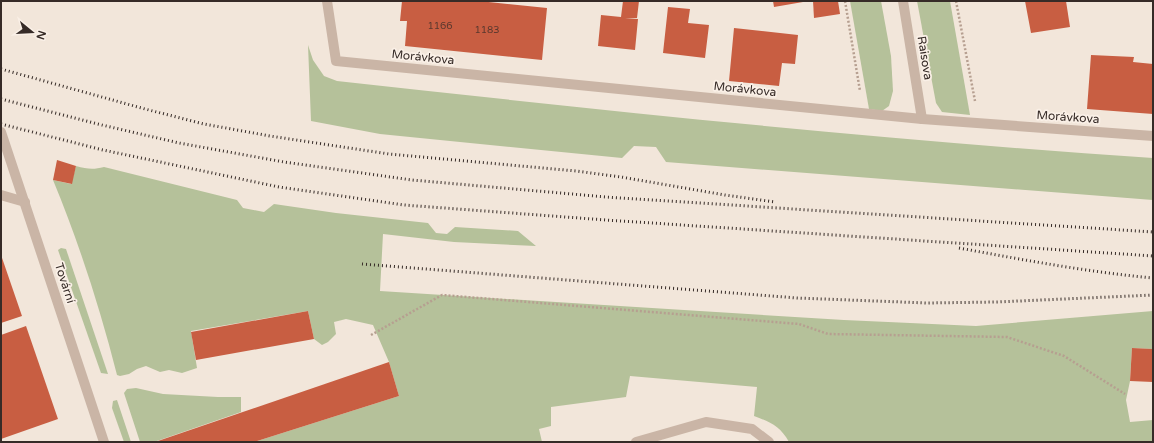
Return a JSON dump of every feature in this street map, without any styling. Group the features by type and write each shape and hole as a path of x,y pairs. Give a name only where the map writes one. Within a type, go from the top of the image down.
{"street":[{"name":"Morávkova","path":"327,1 336,61 922,119 1153,136"},
{"name":"Raisova","path":"902,1 922,119"},
{"name":"Tovární","path":"1,132 104,442"},
{"path":"1,195 25,202"},
{"path":"636,442 706,422 752,429 769,442"}],"path":[{"path":"845,1 864,113"},
{"path":"956,1 979,123"},
{"path":"371,335 442,295 799,324 828,334 1007,336 1064,356 1125,394"}],"green space":[{"path":"850,1 881,1 891,56 893,91 889,106 882,111 869,109"},
{"path":"917,1 950,1 970,115 942,112 936,103"},
{"path":"308,45 313,60 324,76 337,81 847,134 1153,158 1153,200 666,162 656,147 634,146 622,158 380,134 311,121"},
{"path":"76,166 90,169 104,167 237,200 243,208 264,212 274,204 336,213 428,223 436,233 447,234 455,227 518,231 536,246 454,242 383,234 380,291 844,320 976,326 1153,311 1153,349 1132,348 1130,381 1126,400 1130,422 1153,420 1153,442 789,442 782,432 774,425 754,416 757,387 630,376 626,397 551,407 551,426 539,429 542,442 254,442 399,396 389,362 373,325 346,319 334,322 336,334 328,342 322,345 314,339 308,311 191,331 197,368 182,373 169,370 160,372 146,366 129,374 120,376 117,375 88,276 72,228 53,180 71,184"},
{"path":"61,248 66,249 108,374 101,373 58,250"},
{"path":"136,388 163,394 241,397 241,412 154,442 140,442 124,393 127,389"},
{"path":"117,400 131,442 124,442 112,408 113,401"}],"building":[{"path":"402,1 479,1 547,8 542,60 405,46 407,21 400,21"},
{"path":"623,1 639,1 637,18 625,18 638,19 635,50 598,46 601,15 621,17"},
{"path":"773,1 803,1 803,2 774,7"},
{"path":"813,1 838,1 840,14 814,18"},
{"path":"1025,1 1066,1 1070,27 1031,33"},
{"path":"668,7 690,9 688,23 709,25 705,58 663,53"},
{"path":"734,28 798,35 795,64 782,63 779,86 729,81"},
{"path":"1091,55 1134,57 1133,62 1153,64 1153,114 1087,109"},
{"path":"57,160 76,166 72,184 53,180"},
{"path":"1,255 22,316 1,323"},
{"path":"308,311 314,339 196,360 191,332"},
{"path":"26,326 58,419 1,439 1,335"},
{"path":"1132,348 1153,349 1153,382 1130,381"},
{"path":"389,362 399,396 254,442 155,442"}],"railway":[{"path":"1,69 204,124 270,136 389,154 576,171 775,202"},
{"path":"1,99 179,143 284,162 412,180 606,197 1153,232"},
{"path":"1,124 103,150 279,187 404,205 606,220 1153,256"},
{"path":"959,248 1080,269 1153,278"},
{"path":"362,264 797,298 927,303 997,302 1153,295"}]}
